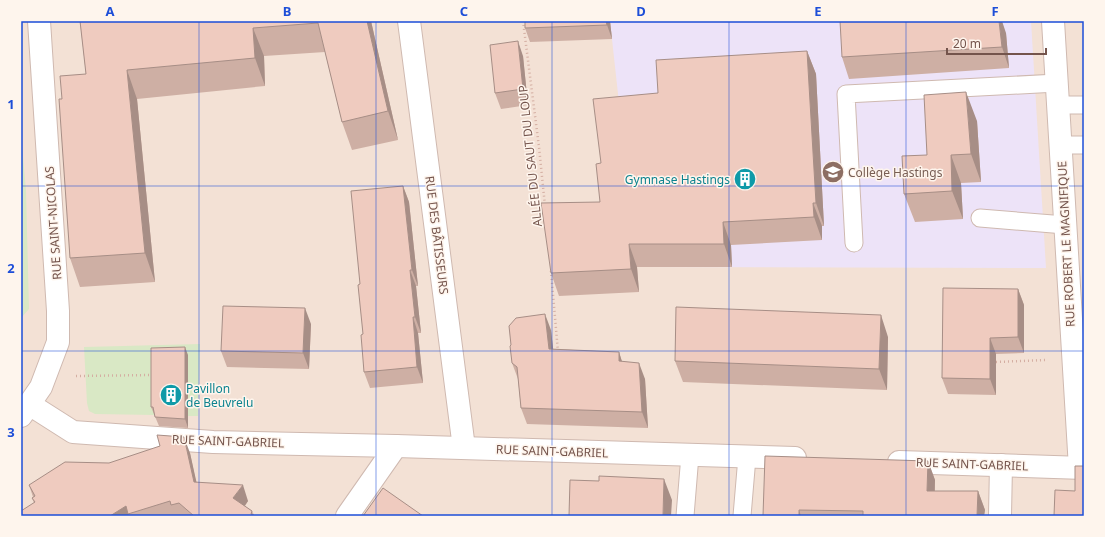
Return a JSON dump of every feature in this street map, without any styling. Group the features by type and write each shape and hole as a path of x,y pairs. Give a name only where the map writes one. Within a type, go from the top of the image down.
{"street":[{"name":"RUE SAINT-NICOLAS","path":"25,410 41,387 58,342 58,311 39,21"},
{"name":"RUE DES BÂTISSEURS","path":"409,21 464,448"},
{"name":"RUE ROBERT LE MAGNIFIQUE","path":"1053,21 1065,225 1082,468"},
{"name":"RUE SAINT-GABRIEL","path":"25,410 73,432 213,442 818,459"},
{"path":"347,516 396,446"},
{"name":"RUE SAINT-GABRIEL","path":"881,461 1082,468"},
{"path":"1000,516 1001,465"}],"lane":[{"path":"854,243 846,94 1057,83"},
{"path":"1058,106 1084,105"},
{"path":"1060,146 1084,145"},
{"path":"980,218 1065,225"},
{"path":"685,516 690,455"},
{"path":"742,516 747,457"}],"path":[{"name":"ALLÉE DU SAUT DU LOUP","path":"523,21 539,147 545,210"},
{"path":"550,266 558,353"},
{"path":"996,362 1048,360"},
{"path":"74,376 154,375"}],"shaded area":[{"path":"21,21 1084,21 1084,516 21,516"},
{"name":"Collège Hastings","path":"610,21 1031,21 1046,268 637,267"}],"green space":[{"path":"21,135 26,190 29,309 21,318"},
{"path":"200,344 198,416 188,416 188,355 154,357 154,415 95,414 89,411 87,403 84,347"}],"building":[{"path":"80,21 367,21 388,111 342,122 318,23 253,28 255,58 127,70 145,253 70,258 59,99 62,99 60,76 86,74"},
{"path":"525,21 606,21 607,25 525,28"},
{"path":"840,21 999,21 1002,47 842,57"},
{"path":"518,41 523,89 495,93 490,45"},
{"path":"807,51 816,203 813,203 814,217 723,222 724,244 629,244 631,269 551,273 541,203 600,202 596,164 601,163 593,99 658,93 656,60"},
{"path":"966,92 971,154 951,155 952,191 904,194 902,156 927,155 924,95"},
{"path":"403,186 412,270 410,270 415,317 413,317 417,367 364,372 361,335 363,334 358,285 360,284 351,191"},
{"path":"943,288 1018,289 1018,337 990,338 990,379 942,378"},
{"path":"223,306 305,308 303,353 221,351"},
{"path":"676,307 881,315 879,369 675,361"},
{"path":"545,314 549,349 619,352 619,361 639,363 642,412 521,408 517,367 512,363 509,326 516,318"},
{"name":"Pavillon de Beuvrelu","path":"185,347 185,419 155,417 153,407 151,407 151,348"},
{"path":"157,435 184,437 194,482 243,485 233,498 252,511 251,514 255,516 194,516 179,503 171,505 170,501 128,514 126,506 110,516 21,516 21,511 35,502 32,498 35,496 29,485 65,462 109,463 160,446"},
{"path":"765,456 928,461 927,491 978,491 977,516 863,516 863,511 799,510 799,516 763,516"},
{"path":"1075,466 1084,466 1084,516 1054,516 1055,490 1075,491"},
{"path":"599,476 664,479 663,516 569,516 570,480 599,481"},
{"path":"383,488 423,516 363,516"}],"place":[{"name":"Collège Hastings","path":"833,172"},
{"name":"Gymnase Hastings","path":"745,179"},
{"name":"Pavillon de Beuvrelu","path":"171,395"}]}
